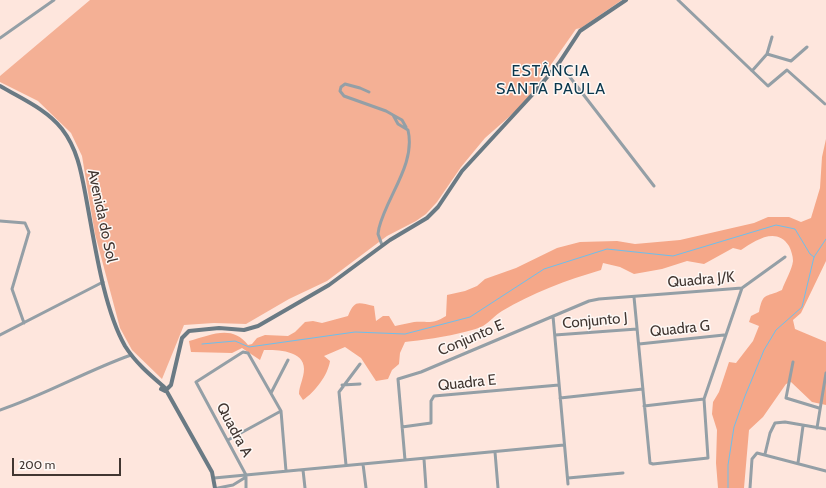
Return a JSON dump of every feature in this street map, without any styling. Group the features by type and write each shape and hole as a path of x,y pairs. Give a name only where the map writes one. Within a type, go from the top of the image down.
{"street":[{"path":"0,38 54,0"},
{"path":"164,389 171,385 182,338 189,331 219,328 244,330 258,326 329,285 382,245 417,226 438,207 462,171 518,112 559,62 580,31 626,0"},
{"path":"678,0 769,86 787,70 824,104"},
{"path":"752,71 767,54 772,37"},
{"path":"767,54 791,61 807,47"},
{"path":"559,62 654,186"},
{"path":"369,92 345,84 341,87 340,92 344,96 393,115 398,124 406,127 410,141 404,168 379,228 378,234 382,245"},
{"name":"Avenida do Sol","path":"0,86 44,112 61,128 72,145 82,176 104,282 117,328 131,355 164,389 170,398 214,478 215,488"},
{"path":"0,221 21,222 25,224 29,232 12,289 24,322"},
{"name":"Quadra J/K","path":"553,316 599,299 742,288 785,257"},
{"path":"0,335 104,282"},
{"path":"634,297 650,463 703,460 708,458 709,455 704,398 724,335 742,288"},
{"path":"553,316 568,484"},
{"name":"Conjunto E","path":"402,427 398,379 421,372 553,316"},
{"name":"Conjunto J","path":"555,335 637,329"},
{"name":"Quadra G","path":"638,344 724,335"},
{"name":"Quadra A","path":"246,488 247,475 197,384 198,380 245,352 271,393"},
{"path":"0,410 33,398 72,379 131,355"},
{"path":"286,471 281,411 271,393 288,360"},
{"path":"793,362 786,398 819,408"},
{"path":"346,465 339,392 342,385 360,364"},
{"path":"817,428 819,408 824,394 826,373"},
{"path":"342,385 360,384"},
{"name":"Quadra E","path":"402,427 431,423 430,400 434,396 559,385"},
{"path":"560,398 643,390"},
{"path":"644,406 704,398"},
{"path":"228,440 281,411"},
{"path":"765,454 770,433 775,423 785,422 826,429"},
{"path":"798,463 803,426"},
{"path":"402,427 405,460"},
{"path":"214,478 564,445"},
{"path":"495,452 498,488"},
{"path":"750,488 752,459 757,453 826,471"},
{"path":"424,459 426,488"},
{"path":"363,464 366,488"},
{"path":"303,470 305,488"},
{"path":"568,478 623,473"},
{"path":"218,488 233,485 247,475"}],"shaded area":[{"path":"90,0 622,0 581,28 576,29 529,96 518,109 485,138 461,167 437,202 426,214 387,236 327,281 289,299 246,324 214,323 184,325 162,379 132,350 120,328 95,234 82,156 71,133 38,101 0,82 0,76"},
{"path":"826,139 826,261 801,313 793,320 795,329 826,342 826,405 812,402 791,382 786,384 763,417 749,430 744,488 718,488 716,463 717,430 712,414 713,402 719,392 729,362 736,363 753,341 759,326 749,322 751,316 759,312 762,301 766,296 782,290 790,272 793,261 791,251 784,240 778,237 765,237 741,250 733,248 704,264 687,261 662,269 634,274 620,267 603,263 601,270 575,278 525,298 499,313 488,323 476,329 456,334 405,342 400,353 399,364 392,370 388,379 376,381 361,358 345,347 324,356 330,361 327,372 316,388 303,400 299,394 304,369 303,363 300,358 289,352 264,350 260,360 242,348 232,353 191,352 189,341 213,334 228,333 235,335 248,345 252,344 257,338 265,335 288,336 295,332 305,322 313,321 322,323 348,316 355,305 361,303 374,306 376,321 383,316 389,316 395,326 414,322 434,322 446,316 447,295 465,291 477,286 485,279 516,268 557,248 580,242 617,241 635,244 680,240 754,223 768,217 789,217 801,222 811,218 820,188 822,157"}],"waterway":[{"path":"202,344 235,341 249,347 355,332 405,334 470,317 544,269 607,249 673,256 776,225 795,229 810,254 814,257"},
{"path":"728,488 728,465 734,427 745,396 764,350 776,330 802,307 814,257 826,239"}],"district":[{"name":"ESTÂNCIA SANTA PAULA","path":"551,80"}]}
